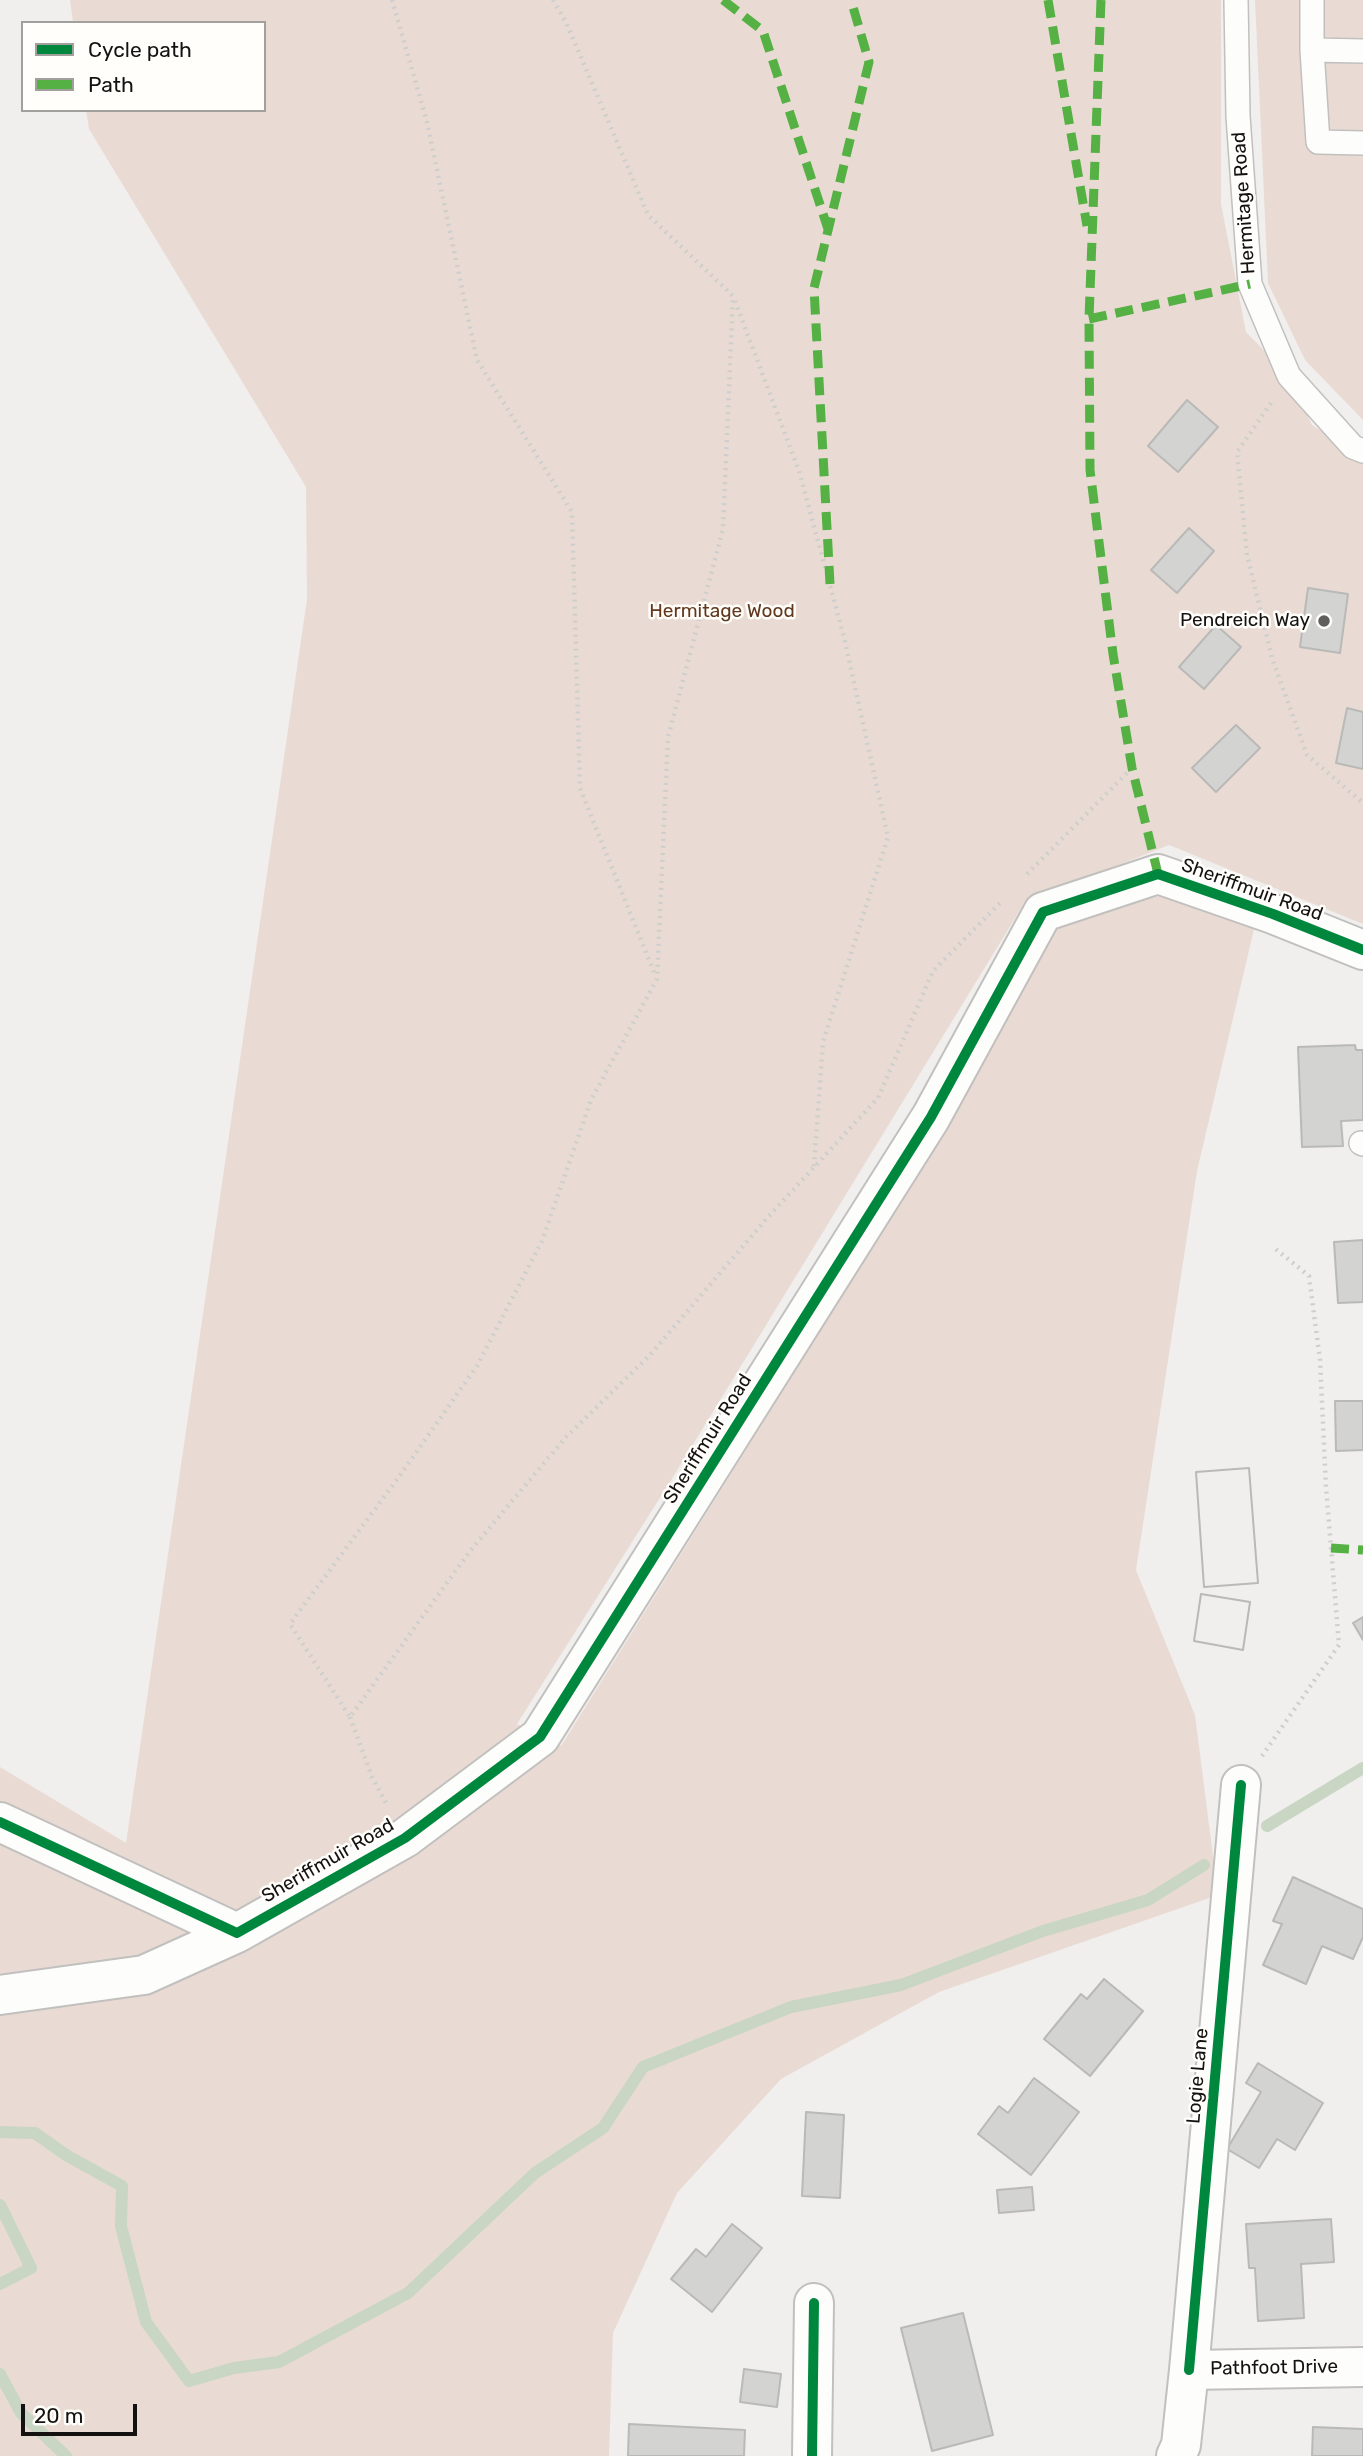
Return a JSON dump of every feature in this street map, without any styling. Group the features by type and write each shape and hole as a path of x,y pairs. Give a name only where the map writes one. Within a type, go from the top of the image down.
{"street":[{"name":"Sheriffmuir Road","path":"0,1995 144,1975 237,1933 405,1838 540,1737 931,1117 1043,912 1158,874 1273,914 1363,950"},
{"name":"Logie Lane","path":"1189,2370 1241,1785"},
{"path":"0,1822 237,1933"},
{"path":"812,2456 814,2303"},
{"name":"Pathfoot Drive","path":"1176,2456 1181,2445 1189,2370 1363,2367"}],"lane":[{"name":"Hermitage Road","path":"1236,0 1238,116 1250,284 1289,376 1353,446 1363,451"},
{"path":"1312,0 1312,50 1318,142 1363,143"},
{"path":"1312,50 1363,51"}],"path":[{"path":"392,0 427,122 477,360 572,512 580,788 657,979"},
{"path":"553,0 566,22 648,215 733,296 799,471 844,637 888,837 823,1042 814,1167"},
{"path":"405,1838 372,1777 350,1717 290,1624 477,1366 542,1241 591,1100 657,979 668,737 723,528 733,296"},
{"path":"1289,376 1237,452 1247,555 1272,658 1307,755 1363,803"},
{"path":"1018,884 1132,768"},
{"path":"350,1717 470,1551 566,1437 650,1355 878,1098 933,971 1009,893"},
{"path":"1241,1785 1339,1645 1326,1487 1320,1360 1309,1276 1272,1245"}],"green space":[{"name":"Hermitage Wood","path":"70,0 1221,0 1221,204 1246,332 1289,376 1312,425 1363,457 1363,924 1169,845 1025,902 670,1482 517,1724 561,1746 950,1123 1051,922 1161,896 1255,925 1197,1171 1136,1570 1195,1715 1218,1895 939,1992 781,2079 677,2193 613,2333 609,2456 0,2456 0,1767 126,1843 307,599 306,487 89,129 86,112 266,112 266,21 73,21"},
{"path":"1255,0 1363,0 1363,420 1305,360 1268,283"}],"building":[{"path":"1187,400 1218,427 1178,472 1148,446"},
{"path":"1189,528 1214,551 1177,593 1151,570"},
{"name":"Pendreich Way","path":"1308,588 1348,594 1340,653 1300,647"},
{"path":"1216,625 1241,647 1204,689 1179,667"},
{"path":"1347,708 1363,712 1363,769 1336,763"},
{"path":"1236,725 1260,748 1216,792 1192,768"},
{"path":"1355,1045 1356,1050 1363,1050 1363,1120 1341,1121 1343,1146 1302,1147 1298,1047"},
{"path":"1363,1240 1363,1302 1338,1303 1334,1242"},
{"path":"1335,1401 1363,1401 1363,1450 1336,1451"},
{"path":"1249,1468 1258,1583 1204,1587 1196,1472"},
{"path":"1249,1468 1258,1583 1204,1587 1196,1472"},
{"path":"1201,1594 1250,1602 1243,1650 1194,1641"},
{"path":"1201,1594 1250,1602 1243,1650 1194,1641"},
{"path":"1363,1617 1363,1640 1353,1623"},
{"path":"1293,1877 1363,1909 1363,1937 1353,1959 1322,1946 1306,1984 1263,1965 1282,1924 1273,1921"},
{"path":"1104,1979 1143,2011 1090,2076 1044,2039 1081,1994 1087,1999"},
{"path":"1258,2063 1323,2103 1295,2150 1277,2139 1259,2168 1227,2149 1261,2092 1246,2083"},
{"path":"1034,2078 1079,2112 1031,2175 978,2134 999,2106 1008,2113"},
{"path":"806,2112 844,2115 840,2198 802,2196"},
{"path":"1032,2187 1034,2210 999,2213 997,2190"},
{"path":"1331,2219 1334,2262 1301,2264 1304,2318 1258,2321 1255,2268 1249,2268 1246,2224"},
{"path":"732,2224 762,2248 712,2312 671,2279 696,2249 706,2257"},
{"path":"963,2313 993,2435 932,2451 901,2328"},
{"path":"744,2369 781,2374 777,2407 740,2402"},
{"path":"629,2424 745,2430 744,2456 628,2456"},
{"path":"1313,2427 1363,2429 1363,2456 1312,2456"}],"waterway":[{"path":"1267,1826 1363,1768"},
{"path":"0,2132 35,2133 66,2155 122,2186 121,2226 146,2322 189,2381 234,2368 279,2362 408,2293 535,2173 603,2128 643,2067 791,2007 901,1985 1043,1931 1148,1900 1204,1865"},
{"path":"0,2205 31,2268 0,2284"},
{"path":"0,2374 21,2413 66,2456"}],"marked path":[{"path":"723,0 763,31 828,229"},
{"path":"830,584 814,288 869,62 851,0"},
{"path":"1048,0 1087,226"},
{"path":"1101,0 1089,319 1090,470 1113,654 1132,768 1158,874"},
{"path":"1089,319 1250,284"},
{"path":"1331,1548 1363,1550"}],"cycle path":[{"path":"0,1822 237,1933 405,1838 540,1737 931,1117 1043,912 1158,874 1273,914 1363,950"},
{"path":"1189,2370 1241,1785"},
{"path":"812,2456 814,2303"}],"place":[{"name":"Pendreich Way","path":"1324,621"}]}
